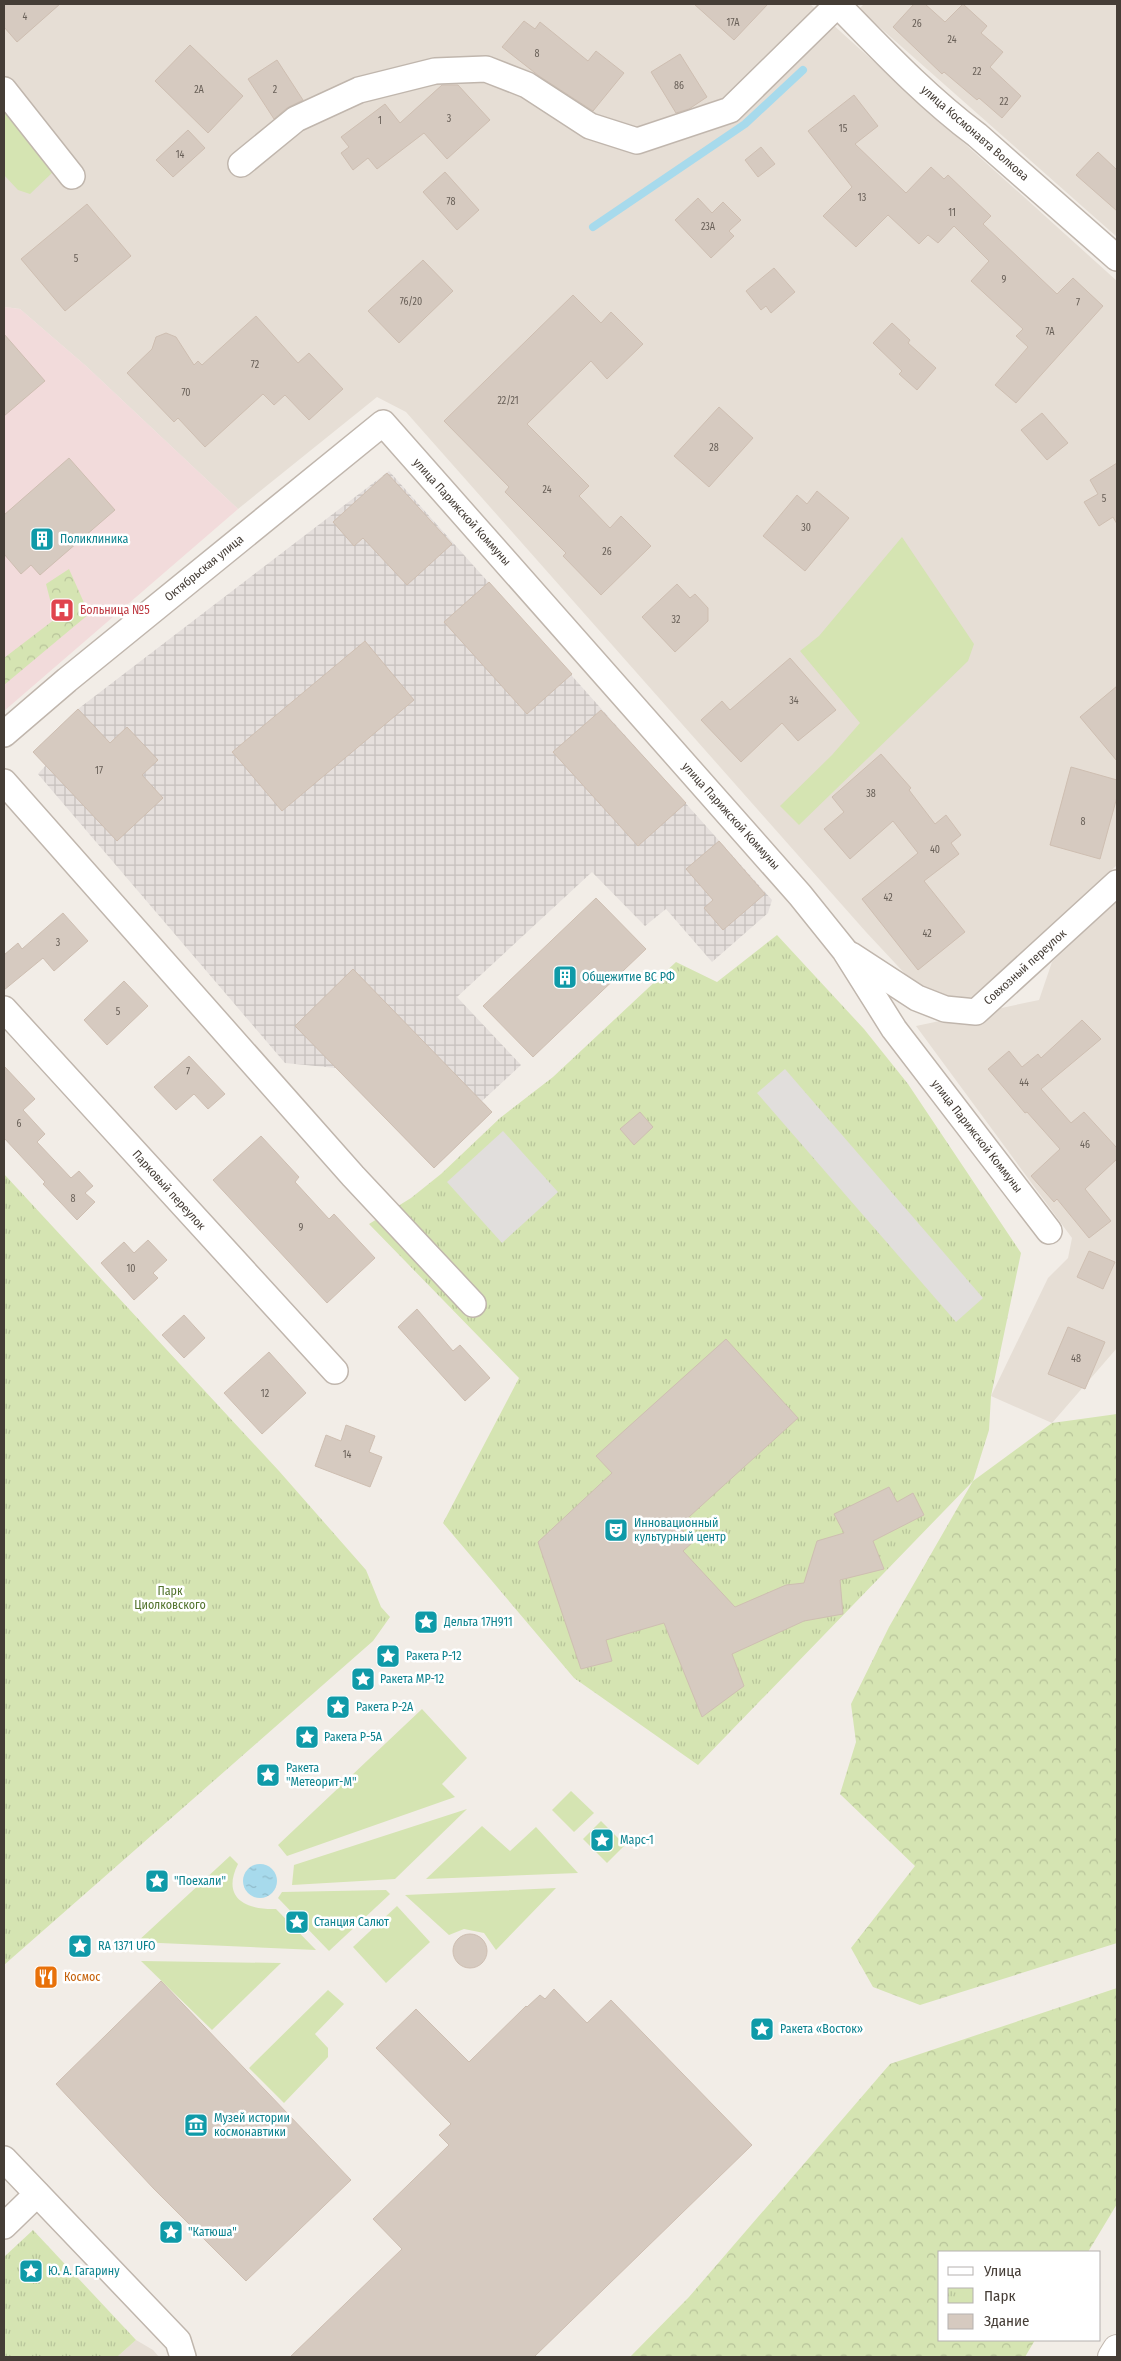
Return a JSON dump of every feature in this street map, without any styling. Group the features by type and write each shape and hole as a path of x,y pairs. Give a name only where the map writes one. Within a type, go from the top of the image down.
{"street":[{"path":"241,164 296,119 359,90 436,71 486,69 527,85 590,126 637,142 730,110 837,4"},
{"name":"улица Космонавта Волкова","path":"837,4 876,44 956,118 1117,258"},
{"path":"4,90 72,176"},
{"name":"Октябрьская улица","path":"4,734 67,680 383,423"},
{"name":"улица Парижской Коммуны","path":"383,423 800,894 845,950 894,1029 1049,1231"},
{"path":"4,782 353,1176 473,1304"},
{"name":"Совхозный переулок","path":"845,950 918,998 945,1009 976,1012 1117,883"},
{"name":"Парковый переулок","path":"4,1009 335,1371"},
{"path":"4,2158 178,2341 183,2357"},
{"path":"4,2226 37,2194"},
{"path":"1112,2357 1117,2349"}],"shaded area":[{"path":"4,4 810,4 1117,281 1117,865 982,993 951,1005 923,993 866,932 406,412 377,397 238,509 86,366 20,309 4,307"},
{"path":"864,4 1117,4 1117,237 859,9"},
{"name":"Больница №5","path":"4,307 20,309 86,366 238,509 4,711"},
{"path":"389,471 772,900 768,913 712,962 666,909 645,926 592,872 457,997 521,1065 482,1101 492,1112 434,1168 336,1068 285,1063 38,774 46,765 33,752 78,709"},
{"path":"1117,901 1117,1348 1052,1423 991,1396 1048,1278 1068,1258 1072,1238 916,1026 1039,1000 1052,962"},
{"path":"785,1069 983,1298 956,1322 757,1093"},
{"path":"503,1131 558,1192 502,1243 447,1182"},
{"path":"136,2340 153,2350 159,2357 117,2357"}],"green space":[{"path":"4,97 54,171 30,194 18,190 4,175"},
{"path":"902,537 974,644 968,661 799,825 780,806 832,755 860,723 800,651 819,636"},
{"path":"69,569 89,614 4,685 4,658 55,619 46,584"},
{"path":"777,935 864,1029 908,1084 1021,1253 991,1396 989,1430 973,1481 698,1765 574,1678 443,1523 519,1378 369,1224 411,1198 441,1174 500,1118 553,1077 676,962 717,982"},
{"name":"Парк Циолковского","path":"4,1174 279,1471 366,1570 381,1607 390,1617 373,1641 4,1965"},
{"path":"1117,1414 1117,1943 920,2005 873,1987 851,1948 915,1866 840,1794 856,1742 851,1704 889,1627 973,1481 1052,1423"},
{"path":"422,1709 467,1758 442,1784 455,1797 287,1856 278,1845"},
{"path":"571,1791 594,1813 574,1832 552,1810"},
{"path":"467,1809 395,1879 292,1885 294,1865"},
{"path":"601,1821 625,1845 607,1863 583,1839"},
{"path":"482,1826 510,1851 536,1827 578,1873 426,1879"},
{"path":"230,1856 238,1864 233,1886 239,1900 255,1907 276,1909 316,1950 137,1942"},
{"path":"556,1888 496,1950 484,1933 464,1929 449,1935 405,1895"},
{"path":"386,1890 390,1894 329,1951 278,1898 282,1892"},
{"path":"397,1906 430,1942 386,1983 353,1947"},
{"path":"141,1961 281,1963 212,2030"},
{"path":"1117,1988 1117,2204 1089,2251 938,2251 938,2341 1034,2341 1025,2357 630,2357 689,2297 890,2064"},
{"path":"328,1990 344,2004 315,2034 328,2048 328,2057 284,2103 249,2068"},
{"path":"33,2230 136,2340 117,2357 4,2357 4,2257"}],"water":[{"path":"260,1864 267,1865 272,1869 276,1874 276,1888 272,1893 267,1897 260,1898 253,1897 248,1893 244,1888 243,1881 244,1874 248,1869 253,1865"}],"building":[{"path":"4,4 60,4 17,42 4,27"},
{"path":"694,4 768,4 734,40"},
{"path":"914,4 925,4 945,22 963,4 987,26 981,33 1003,52 990,67 1021,96 1002,118 944,72 942,74 893,27"},
{"path":"524,21 535,29 540,22 588,61 596,51 624,73 593,111 539,76 502,47"},
{"path":"190,45 243,96 208,133 155,81"},
{"path":"680,54 707,97 689,109 676,113 651,72"},
{"path":"277,60 303,100 287,108 274,119 248,79"},
{"path":"442,85 458,85 490,120 447,159 424,133 377,169 368,158 353,170 341,153 349,147 341,137 385,104 400,123"},
{"path":"854,95 878,126 855,144 906,193 931,167 944,179 948,175 991,216 983,224 1057,294 1073,278 1103,306 1016,403 995,385 1028,347 1016,336 1023,329 971,281 989,261 954,226 938,243 928,235 919,244 888,215 856,247 823,216 852,187 808,131"},
{"path":"188,130 205,148 173,177 156,160"},
{"path":"761,147 775,164 758,177 745,160"},
{"path":"1098,152 1117,170 1117,211 1076,175"},
{"path":"445,172 479,210 457,230 423,192"},
{"path":"698,198 712,213 723,202 741,220 729,231 734,236 711,258 675,220"},
{"path":"87,204 131,256 65,311 21,259"},
{"path":"423,260 453,291 399,343 368,311"},
{"path":"774,268 795,292 771,313 766,306 761,310 746,291"},
{"path":"573,295 601,323 611,312 643,344 607,379 591,361 527,424 589,486 579,496 610,528 621,516 651,546 601,595 563,556 566,553 505,492 509,487 444,421"},
{"path":"256,316 298,363 309,353 343,389 309,420 285,395 274,405 263,394 205,447 178,418 174,422 127,373 152,349 156,337 166,333 176,337 194,365 198,361 202,365"},
{"path":"892,323 910,340 908,343 936,368 917,390 899,374 902,371 873,343"},
{"path":"4,334 45,381 4,416"},
{"path":"719,407 753,438 709,487 674,456"},
{"path":"1042,413 1068,443 1047,460 1021,430"},
{"name":"Поликлиника","path":"69,458 115,510 40,575 31,565 21,574 4,554 4,515"},
{"path":"1117,463 1117,524 1113,517 1099,526 1084,502 1098,494 1090,480"},
{"path":"387,473 452,544 407,585 363,538 354,546 333,522"},
{"path":"817,491 849,518 805,571 763,536 797,495 807,504"},
{"path":"489,582 572,674 527,714 444,622"},
{"path":"677,584 690,598 695,594 708,608 708,621 675,652 642,617"},
{"path":"365,641 414,700 282,811 232,752"},
{"path":"790,658 836,710 798,741 782,723 741,762 701,720 722,701 730,710"},
{"path":"1117,686 1117,761 1080,717"},
{"path":"78,709 110,743 127,727 158,760 142,775 163,798 117,841 33,752"},
{"path":"601,710 686,803 638,846 553,752"},
{"path":"881,754 911,788 909,790 935,824 946,815 961,835 951,843 959,854 924,881 965,932 918,970 862,899 918,853 893,821 850,859 824,829 844,812 832,797"},
{"path":"1071,767 1117,780 1117,797 1100,859 1050,845"},
{"path":"719,841 765,894 723,930 704,908 713,900 686,869"},
{"name":"Общежитие ВС РФ","path":"596,898 646,949 533,1057 483,1006"},
{"path":"63,913 88,941 54,971 43,958 4,990 4,955 18,943 22,949"},
{"path":"353,969 492,1112 434,1168 295,1026"},
{"path":"124,981 148,1006 107,1045 84,1020"},
{"path":"1082,1020 1101,1039 1041,1089 1071,1123 1084,1112 1117,1148 1117,1159 1085,1189 1111,1221 1089,1238 1057,1199 1054,1202 1031,1176 1060,1149 1027,1112 1025,1113 988,1069 1009,1051 1022,1067 1038,1054 1041,1058"},
{"path":"189,1056 225,1094 208,1109 194,1094 176,1110 154,1087"},
{"path":"4,1066 35,1099 23,1110 45,1134 37,1142 71,1178 79,1171 93,1186 85,1193 95,1202 77,1220 4,1138"},
{"path":"640,1112 653,1127 634,1145 620,1129"},
{"path":"261,1136 299,1177 295,1182 329,1219 334,1214 375,1258 327,1303 213,1180"},
{"path":"148,1240 167,1260 153,1273 158,1278 134,1300 101,1263 124,1242 134,1253"},
{"path":"1089,1251 1115,1262 1103,1289 1077,1277"},
{"path":"417,1309 453,1351 460,1345 490,1378 465,1401 398,1327"},
{"path":"184,1315 205,1338 184,1358 162,1335"},
{"path":"1068,1327 1105,1342 1085,1389 1048,1374"},
{"name":"Инновационный культурный центр","path":"726,1339 798,1418 679,1526 693,1542 683,1551 735,1607 786,1585 804,1583 817,1541 844,1533 834,1514 889,1487 897,1502 913,1493 924,1515 873,1541 884,1569 840,1580 843,1614 804,1621 732,1654 744,1686 702,1717 664,1623 606,1640 612,1661 581,1669 538,1542 612,1473 596,1456"},
{"path":"269,1352 306,1393 262,1434 224,1393"},
{"path":"346,1425 375,1436 369,1452 382,1457 370,1487 315,1466 326,1435 341,1441"},
{"path":"470,1934 482,1939 487,1951 482,1963 470,1968 458,1963 453,1951 458,1939"},
{"name":"Музей истории космонавтики","path":"161,1981 351,2180 246,2281 154,2189 56,2084"},
{"path":"554,1989 587,2023 611,2000 752,2145 534,2357 290,2357 402,2249 373,2219 449,2145 439,2135 451,2124 376,2048 416,2009 469,2062 526,2006 540,1995 545,1999"}],"waterway":[{"path":"593,227 745,124 803,70"}],"place":[{"name":"Поликлиника","path":"42,539"},
{"name":"Больница №5","path":"62,610"},
{"name":"Общежитие ВС РФ","path":"565,977"},
{"name":"Инновационный культурный центр","path":"616,1530"},
{"name":"Дельта 17Н911","path":"426,1622"},
{"name":"Ракета Р-12","path":"388,1656"},
{"name":"Ракета МР-12","path":"363,1679"},
{"name":"Ракета Р-2А","path":"338,1707"},
{"name":"Ракета Р-5А","path":"307,1737"},
{"name":"Ракета \"Метеорит-М\"","path":"268,1775"},
{"name":"Марс-1","path":"602,1840"},
{"name":"\"Поехали\"","path":"157,1881"},
{"name":"Станция Салют","path":"297,1922"},
{"name":"RA 1371 UFO","path":"80,1946"},
{"name":"Космос","path":"46,1977"},
{"name":"Ракета «Восток»","path":"762,2029"},
{"name":"Музей истории космонавтики","path":"196,2125"},
{"name":"\"Катюша\"","path":"171,2232"},
{"name":"Ю. А. Гагарину","path":"31,2271"}]}
